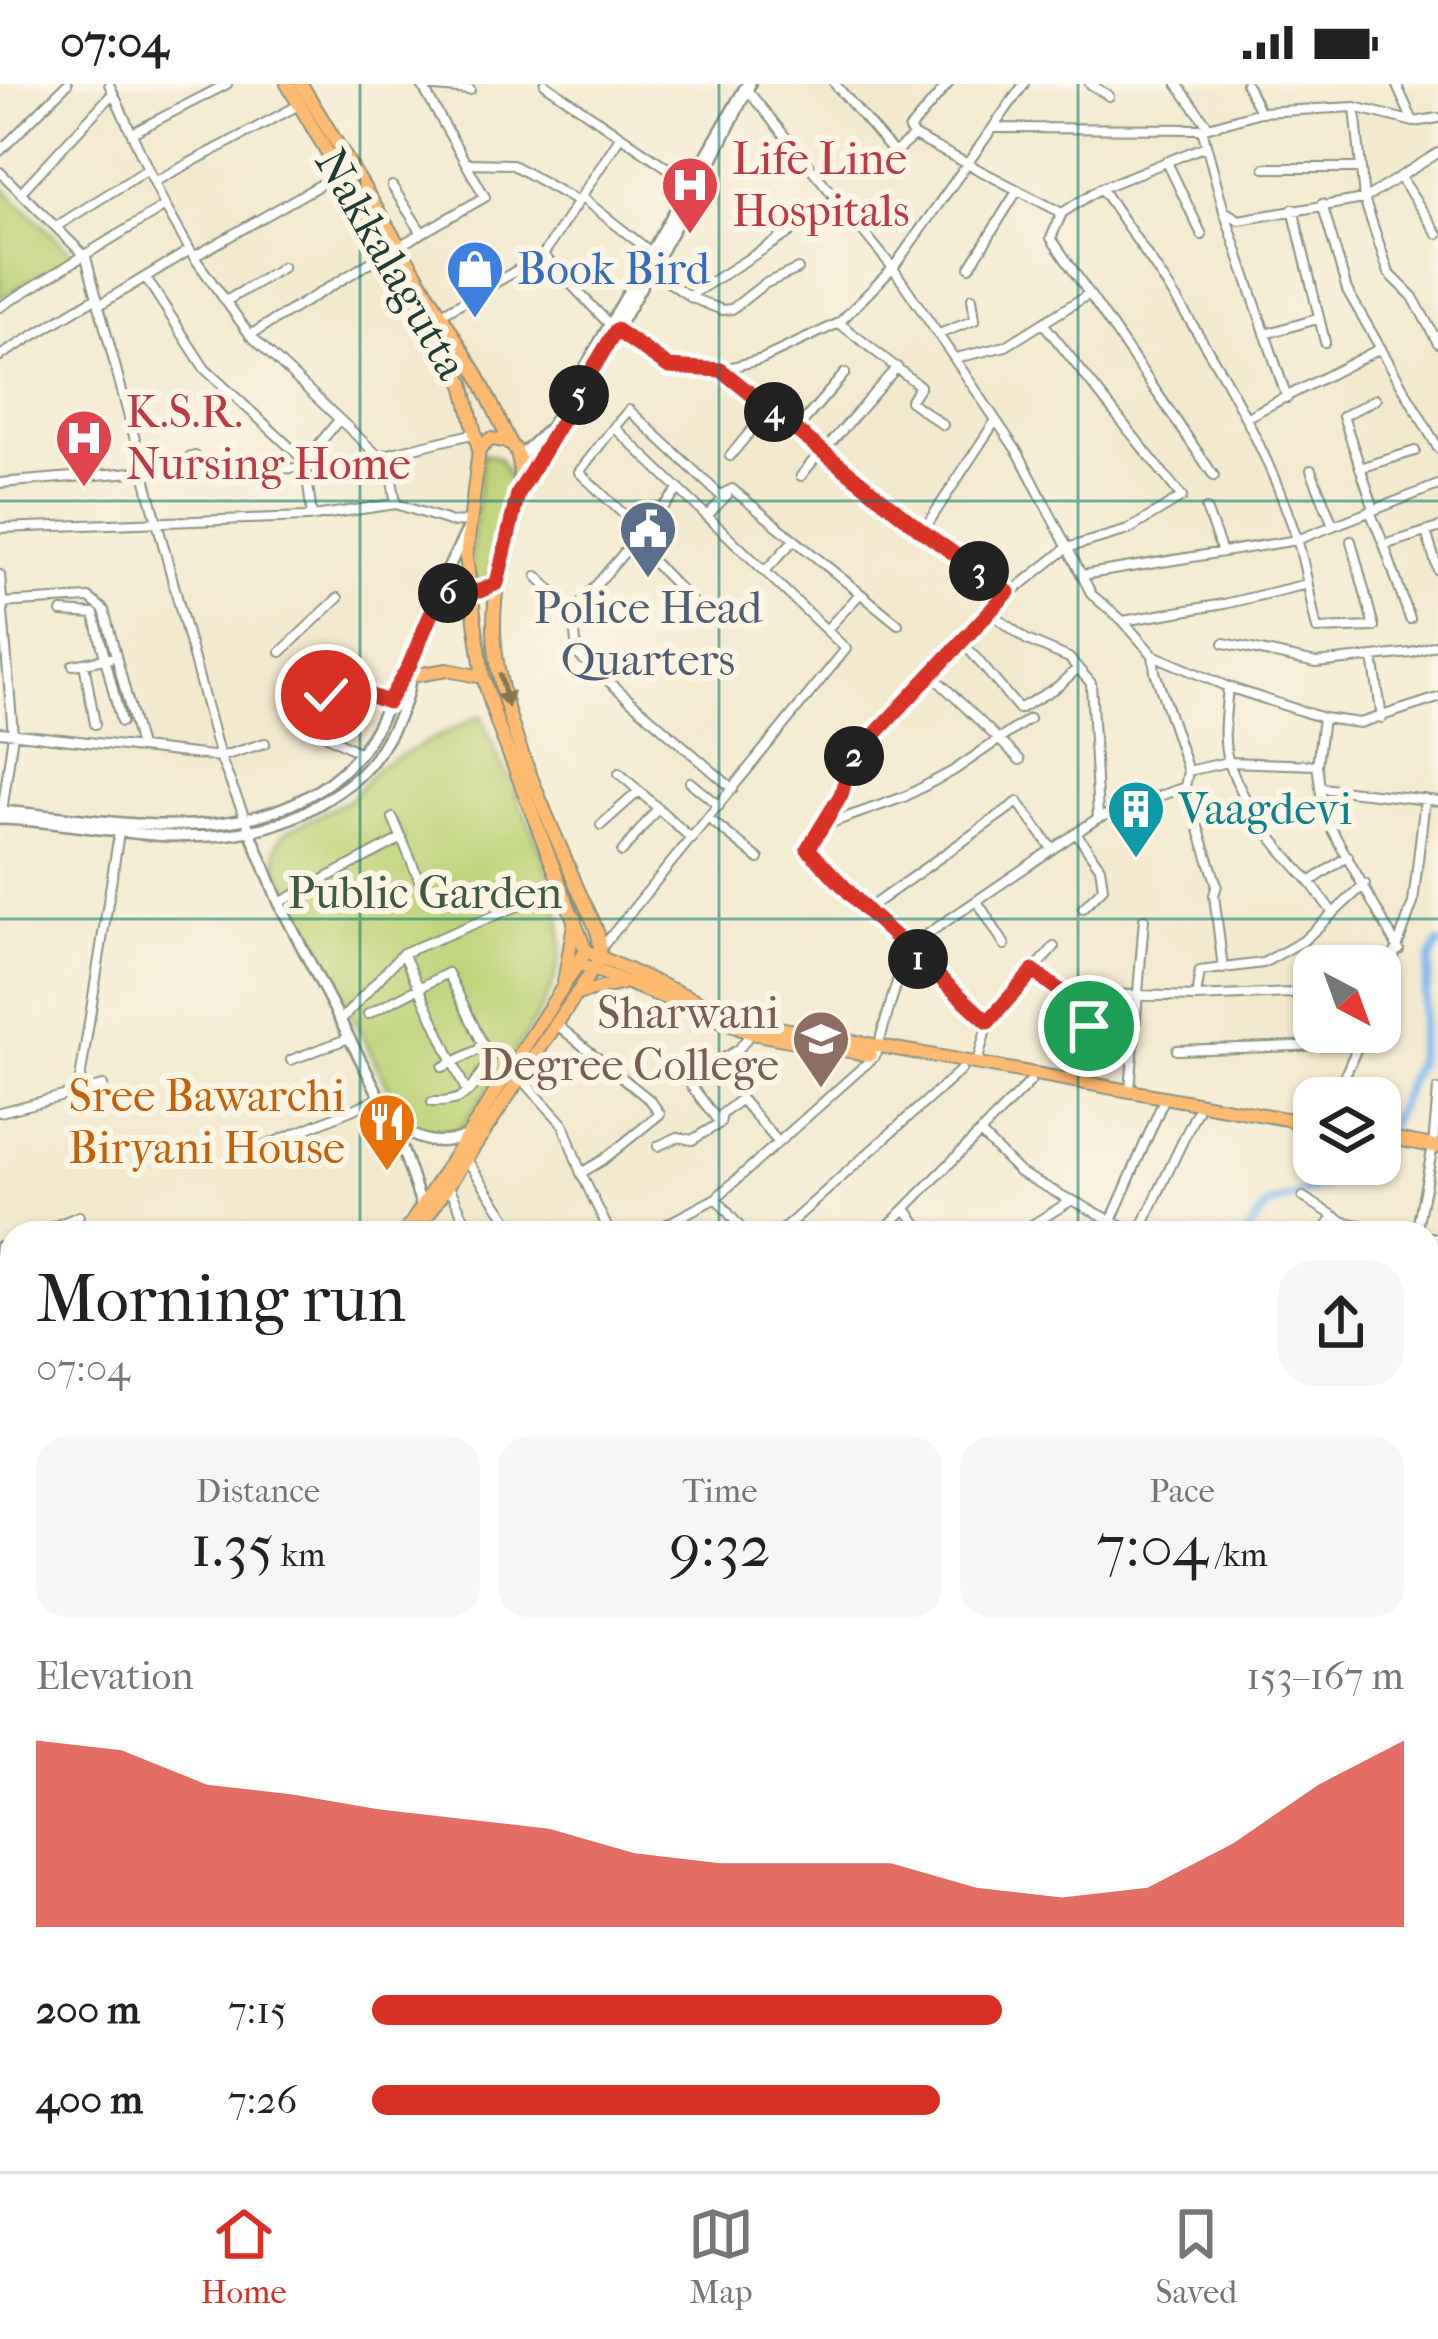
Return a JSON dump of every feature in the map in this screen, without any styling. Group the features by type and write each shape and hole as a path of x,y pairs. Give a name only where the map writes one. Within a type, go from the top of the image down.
{"main road":[{"name":"Nakkalagutta","path":"287,84 339,174 392,250 456,367 478,433 466,557 483,677 496,723 592,958"},
{"path":"301,84 392,250 441,315 493,402 515,451 518,494 494,620 500,679 592,958 627,984 752,1033 976,1065 1293,1123"},
{"path":"479,450 490,439 515,451"},
{"path":"471,590 489,589 501,574"},
{"path":"410,671 447,670 483,677"},
{"path":"423,1221 555,1023 570,992 575,919"},
{"path":"413,1221 466,1136 592,958"},
{"path":"592,958 736,1017 876,1052 1293,1124"},
{"path":"570,992 627,984"},
{"path":"1401,1143 1435,1149"}],"street":[{"path":"0,151 68,84"},
{"path":"132,134 227,84"},
{"path":"545,84 692,184"},
{"path":"835,84 894,153 914,136"},
{"path":"948,84 910,130 914,136 1062,213"},
{"path":"542,255 613,328 669,367 721,370 762,359 839,323 893,268 1024,84"},
{"path":"1090,84 1109,96"},
{"path":"1177,84 1205,127 1224,211 1287,398"},
{"path":"1246,84 1260,112"},
{"path":"1396,84 1414,122"},
{"path":"250,334 485,196 422,85"},
{"path":"422,85 470,90"},
{"path":"647,268 746,86"},
{"path":"746,86 893,268 956,358 996,420 1092,595 1154,655 1323,718 1360,723 1438,698"},
{"path":"518,494 746,86"},
{"path":"21,192 111,89 192,253 250,334 390,466 397,504"},
{"path":"154,182 299,105"},
{"path":"994,128 1205,127 1260,112 1355,107 1414,122 1438,118"},
{"path":"1355,107 1364,199 1389,273 1414,297 1438,344"},
{"path":"441,315 542,255 620,137"},
{"path":"1206,146 1101,188 1062,213 1052,238 1214,476"},
{"path":"1224,211 1239,220 1364,199 1438,153"},
{"path":"1167,161 1202,235"},
{"path":"467,163 512,164 580,200 652,253"},
{"path":"1265,168 1361,168"},
{"path":"57,226 148,169"},
{"path":"0,172 86,257 220,757 279,903 394,1124 422,1208"},
{"path":"0,356 339,174"},
{"path":"1401,179 1438,234"},
{"path":"392,186 422,232"},
{"path":"1101,188 1188,314 1246,417 1297,540 1317,629 1374,627 1352,541"},
{"path":"970,267 1017,191"},
{"path":"689,296 787,235 837,196"},
{"path":"1322,204 1347,290 1438,448"},
{"path":"0,307 165,206"},
{"path":"1293,209 1325,342"},
{"path":"226,301 283,267"},
{"path":"647,268 689,296 722,310 732,309 764,284 798,268"},
{"path":"146,278 205,369 304,465 312,516"},
{"path":"956,358 1006,346 1089,294"},
{"path":"939,334 975,320 972,298"},
{"path":"1265,334 1317,319"},
{"path":"988,1022 866,910 808,849 841,795 851,760 1008,592 1067,548 1128,530 1182,497 1043,322"},
{"path":"839,323 920,386 910,401 944,425"},
{"path":"515,451 550,427 613,328"},
{"path":"1246,417 1381,348"},
{"path":"801,476 897,367"},
{"path":"721,370 922,531 1008,592"},
{"path":"796,430 845,373"},
{"path":"1376,399 1343,416 1410,620"},
{"path":"730,456 770,409"},
{"path":"640,530 579,472 628,410 720,495 732,489"},
{"path":"922,531 996,420"},
{"path":"0,483 145,471 195,456 209,470 304,465 338,421"},
{"path":"592,958 846,650 614,427"},
{"path":"379,457 478,433"},
{"path":"1360,468 1415,452"},
{"path":"1311,470 1334,525"},
{"path":"1082,575 1297,540 1438,485"},
{"path":"573,612 679,489"},
{"path":"707,516 732,489"},
{"path":"732,489 898,624"},
{"path":"0,528 312,516 397,504 452,522 470,522 430,610 410,671 360,753 299,801 248,827 1,817"},
{"path":"1206,509 1222,552"},
{"path":"1384,545 1438,528"},
{"path":"1426,532 1438,570"},
{"path":"632,540 711,621"},
{"path":"765,571 794,540"},
{"path":"0,574 13,734 1,817"},
{"path":"537,576 573,612 577,654 733,789"},
{"path":"1123,621 1307,584"},
{"path":"430,610 443,596 471,590"},
{"path":"826,630 860,594"},
{"path":"1,603 89,598 104,610 121,722"},
{"path":"281,652 338,598"},
{"path":"988,611 1027,640 1069,658 1091,683 1098,818"},
{"path":"62,613 94,614 140,747"},
{"path":"961,640 1018,709 1057,687 1078,668"},
{"path":"1224,643 1316,663 1373,658 1438,644"},
{"path":"1154,655 1155,672 1187,771 1185,787 1217,885 1214,896 1223,969"},
{"path":"73,665 113,658"},
{"path":"1373,658 1382,718"},
{"path":"84,663 95,724"},
{"path":"1,817 182,837 306,812 361,775 392,731 410,688 410,671"},
{"path":"931,674 1020,760"},
{"path":"360,753 314,728 314,711 341,685 388,702"},
{"path":"1228,686 1224,731 1228,762 1272,842 1333,913"},
{"path":"1323,718 1317,765 1324,815 1396,945"},
{"path":"824,825 833,826 904,797 953,771 1029,719"},
{"path":"0,732 220,757 265,743"},
{"path":"1187,771 1228,762 1317,765"},
{"path":"619,773 692,838"},
{"path":"690,782 718,806"},
{"path":"673,1221 716,1198 876,1052 907,949 1098,818 1185,787"},
{"path":"1321,788 1438,801"},
{"path":"601,825 639,791"},
{"path":"1400,945 1413,903 1425,799"},
{"path":"866,910 1018,802 1052,849"},
{"path":"622,852 658,808"},
{"path":"393,818 427,898"},
{"path":"708,818 759,859"},
{"path":"78,1092 119,833"},
{"path":"1076,833 1103,875 1103,888 1083,908"},
{"path":"279,903 402,838"},
{"path":"1310,882 1348,856"},
{"path":"1196,997 1200,971 1263,963 1304,940 1365,884"},
{"path":"340,1021 403,953 530,901"},
{"path":"976,901 1005,945"},
{"path":"1130,1091 1144,919"},
{"path":"976,1065 988,1022 1054,947"},
{"path":"403,953 448,1064 467,1093"},
{"path":"1033,971 1067,996 1293,993"},
{"path":"368,1014 448,974 490,1059 467,1093 455,1102 432,1102"},
{"path":"1090,995 1089,1026 1135,1026"},
{"path":"555,1023 661,1114 580,1172"},
{"path":"720,1123 687,1080 739,1049 752,1033"},
{"path":"291,1060 349,1038"},
{"path":"1177,1050 1293,1046"},
{"path":"448,1064 484,1047"},
{"path":"792,1221 961,1070"},
{"path":"519,1076 563,1124 604,1221"},
{"path":"894,1221 1030,1082"},
{"path":"0,1112 104,1086"},
{"path":"1419,1221 1435,1149 1438,1090"},
{"path":"260,1148 380,1098"},
{"path":"658,1146 678,1137 692,1140 720,1123 722,1114 740,1099 778,1142"},
{"path":"981,1134 1019,1172 1111,1221 1162,1104"},
{"path":"1143,1221 1197,1111"},
{"path":"394,1124 414,1138 437,1143 466,1136"},
{"path":"464,1156 508,1221"},
{"path":"447,1183 465,1221"},
{"path":"1303,1197 1345,1221"},
{"path":"716,1198 735,1221"},
{"path":"1038,1221 1072,1200"},
{"path":"906,1209 915,1221"},
{"path":"67,1221 79,1216"},
{"path":"1331,1221 1334,1216"}],"green space":[{"path":"0,185 74,255 0,298"},
{"path":"483,453 499,458 510,479 489,573 484,584 476,587 469,570"},
{"name":"Public Garden","path":"481,715 552,884 560,919 560,953 552,986 513,1054 460,1127 437,1135 404,1118 277,868 276,848 284,833 350,799 378,767"}],"waterway":[{"path":"1401,1100 1417,1062 1430,959 1438,944"},
{"path":"1256,1221 1267,1206 1324,1185"}],"place":[{"name":"Life Line Hospitals","path":"690,236"},
{"name":"Book Bird","path":"475,320"},
{"name":"K.S.R. Nursing Home","path":"84,489"},
{"name":"Police Head Quarters","path":"648,580"},
{"name":"Vaagdevi","path":"1136,860"},
{"name":"Sharwani Degree College","path":"821,1090"},
{"name":"Sree Bawarchi Biryani House","path":"387,1173"}],"route":[{"path":"326,695 341,685 388,702 436,602 452,591 480,591 497,583 518,494 616,330 669,367 721,370 922,531 1008,592 851,760 841,795 808,849 866,910 988,1022 1033,971 1067,996 1090,995 1089,1026"}]}
